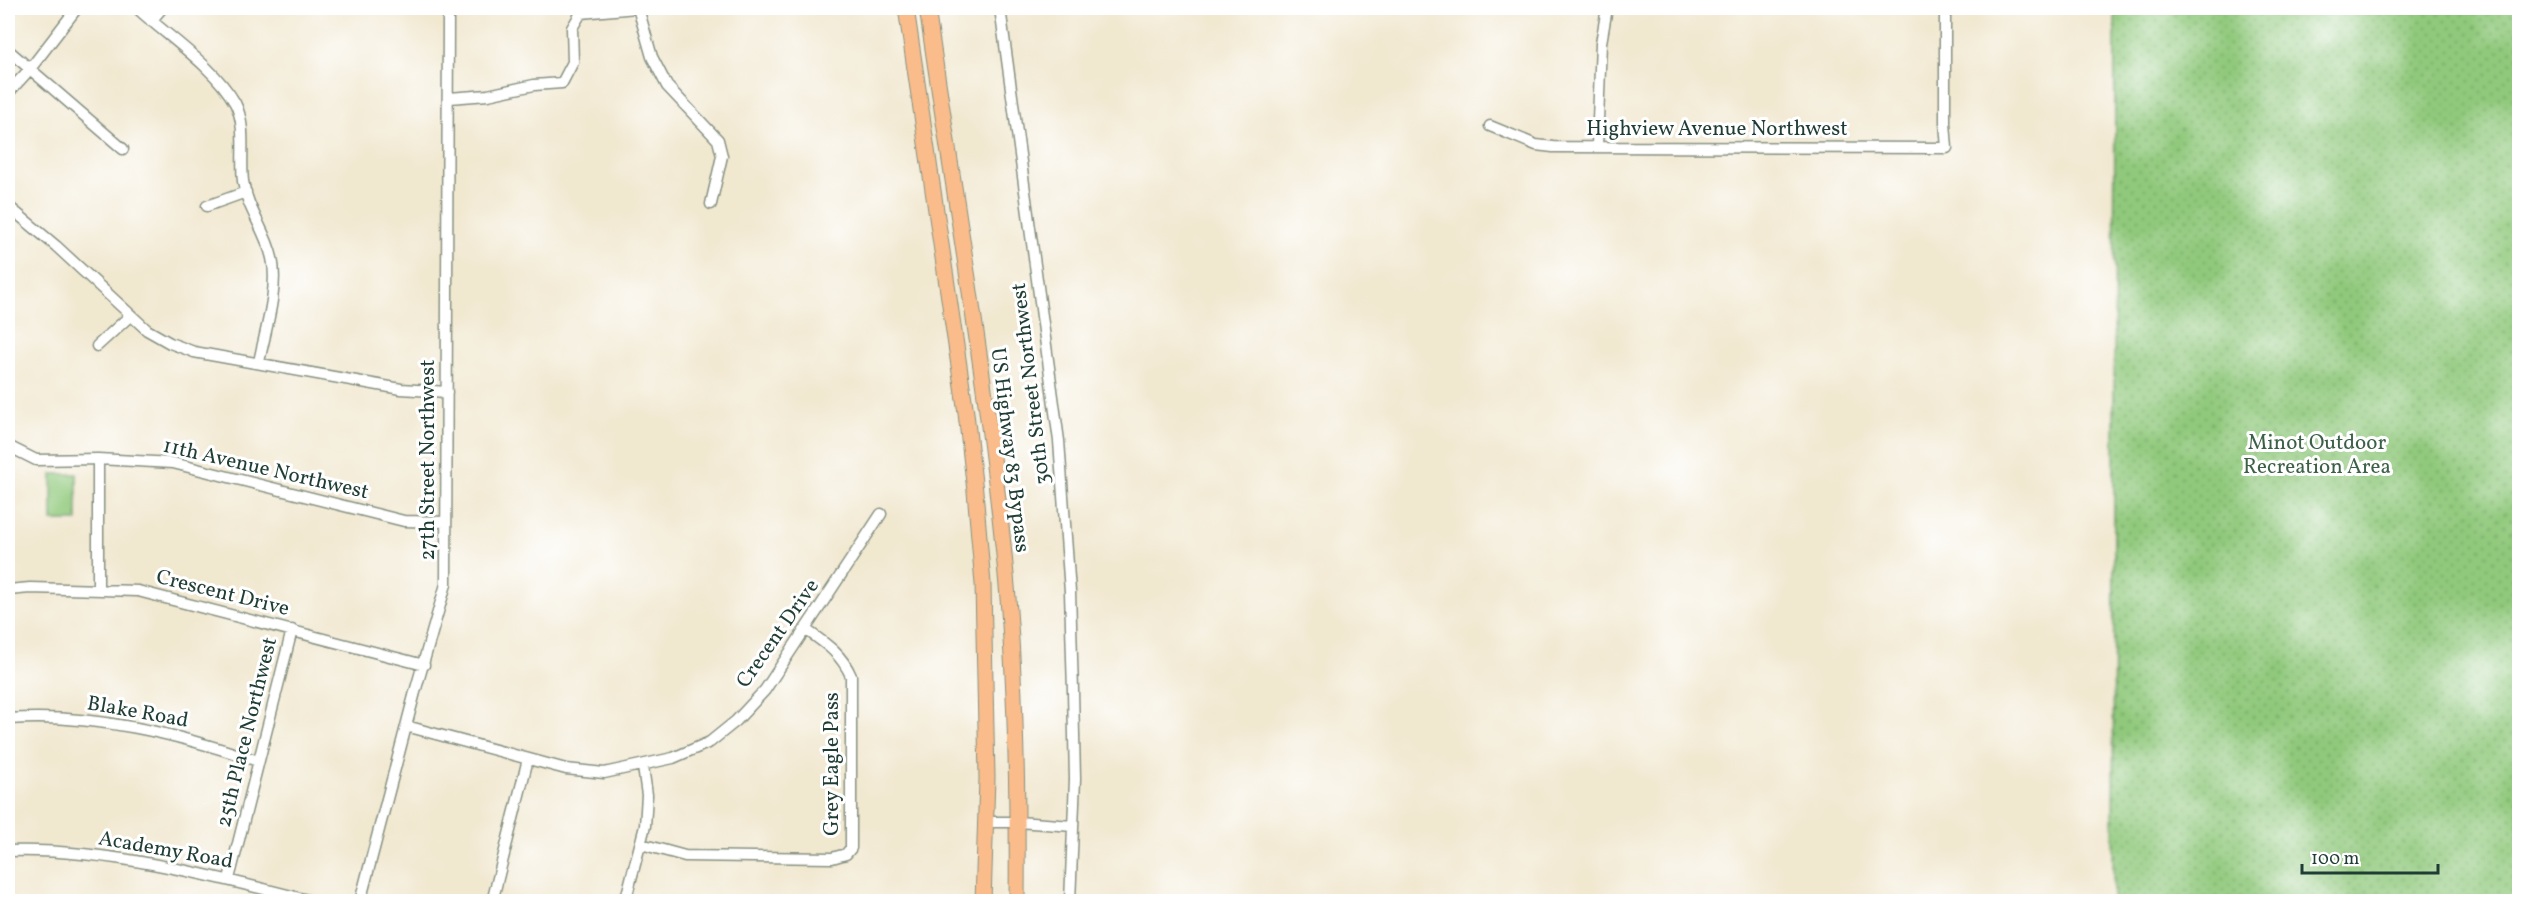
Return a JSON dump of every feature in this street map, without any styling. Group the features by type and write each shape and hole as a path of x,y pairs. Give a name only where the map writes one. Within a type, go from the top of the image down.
{"highway":[{"name":"US Highway 83 Bypass","path":"906,8 966,412 975,491 982,584 987,778 983,902"},
{"name":"US Highway 83 Bypass","path":"927,8 1000,524 1011,649 1018,822 1017,902"}],"street":[{"path":"8,93 30,69 77,8"},
{"path":"137,8 219,80 236,106 242,135 243,181 250,208 272,258 273,288 259,362"},
{"path":"151,21 162,8"},
{"name":"27th Street Northwest","path":"360,902 446,584 448,8"},
{"path":"449,98 488,95 534,85 562,84 573,62 572,28 581,13 637,8 652,57 667,86 718,140 722,156 711,204"},
{"name":"30th Street Northwest","path":"1000,8 1059,441 1070,592 1073,691 1073,826 1070,902"},
{"path":"1598,146 1601,43 1607,8"},
{"name":"Highview Avenue Northwest","path":"1490,126 1536,145 1947,148 1945,8"},
{"path":"8,50 123,149"},
{"path":"207,206 246,192"},
{"path":"8,222 12,209 56,246 147,330 170,343 194,352 401,389 447,392"},
{"path":"97,346 131,315"},
{"name":"11th Avenue Northwest","path":"8,446 36,460 98,459 173,463 404,521 446,522"},
{"path":"98,459 98,590"},
{"name":"Crecent Drive","path":"406,726 566,769 604,773 643,767 673,758 710,742 736,721 765,690 881,514"},
{"name":"Crescent Drive","path":"8,590 138,591 424,665"},
{"name":"Grey Eagle Pass","path":"641,844 685,856 832,858 846,854 851,848 851,676 844,660 834,649 805,629"},
{"name":"25th Place Northwest","path":"229,879 292,630"},
{"name":"Blake Road","path":"8,719 96,721 190,739 258,761"},
{"path":"492,902 528,759"},
{"path":"625,902 645,826 647,795 643,767"},
{"path":"985,822 1073,826"},
{"name":"Academy Road","path":"8,851 104,856 229,879 315,902"}],"green space":[{"name":"Minot Outdoor Recreation Area","path":"2115,8 2519,8 2519,901 2113,901"},
{"path":"52,474 77,474 77,521 52,521"}]}
